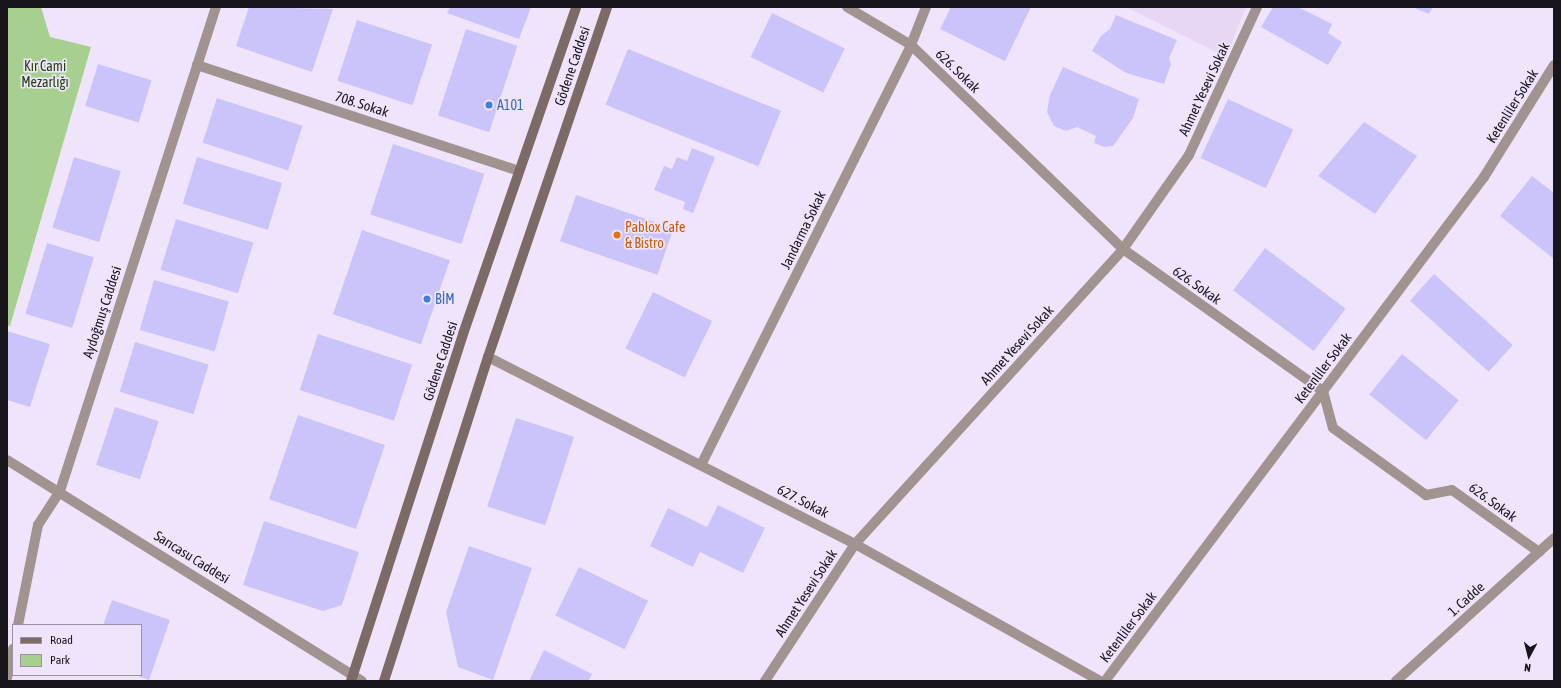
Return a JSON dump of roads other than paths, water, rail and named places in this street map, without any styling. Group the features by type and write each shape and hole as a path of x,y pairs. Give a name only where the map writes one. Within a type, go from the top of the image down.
{"main road":[{"name":"Gödene Caddesi","path":"356,679 463,334 576,7"},
{"name":"Gödene Caddesi","path":"384,681 488,357 607,7"}],"street":[{"name":"Aydoğmuş Caddesi","path":"18,624 38,525 60,490 216,7"},
{"name":"626. Sokak","path":"847,7 911,45 1123,249 1323,391 1334,428 1426,496 1452,490 1539,552"},
{"name":"Jandarma Sokak","path":"701,465 911,45 926,7"},
{"name":"Ahmet Yesevi Sokak","path":"765,681 855,544 1123,249 1189,155 1257,7"},
{"name":"708. Sokak","path":"197,65 519,170"},
{"name":"Ketenliler Sokak","path":"1105,681 1484,177 1554,65"},
{"name":"627. Sokak","path":"488,357 855,544 1100,681"},
{"name":"Sarıcasu Caddesi","path":"7,460 60,490 356,679"},
{"name":"1. Cadde","path":"1396,681 1554,538"},
{"path":"7,678 12,654"}],"place":[{"name":"A101","path":"489,105"},
{"name":"Pablox Cafe & Bistro","path":"617,235"},
{"name":"BİM","path":"427,299"}],"park label":[{"name":"Kır Cami Mezarlığı","path":"45,74"}]}
